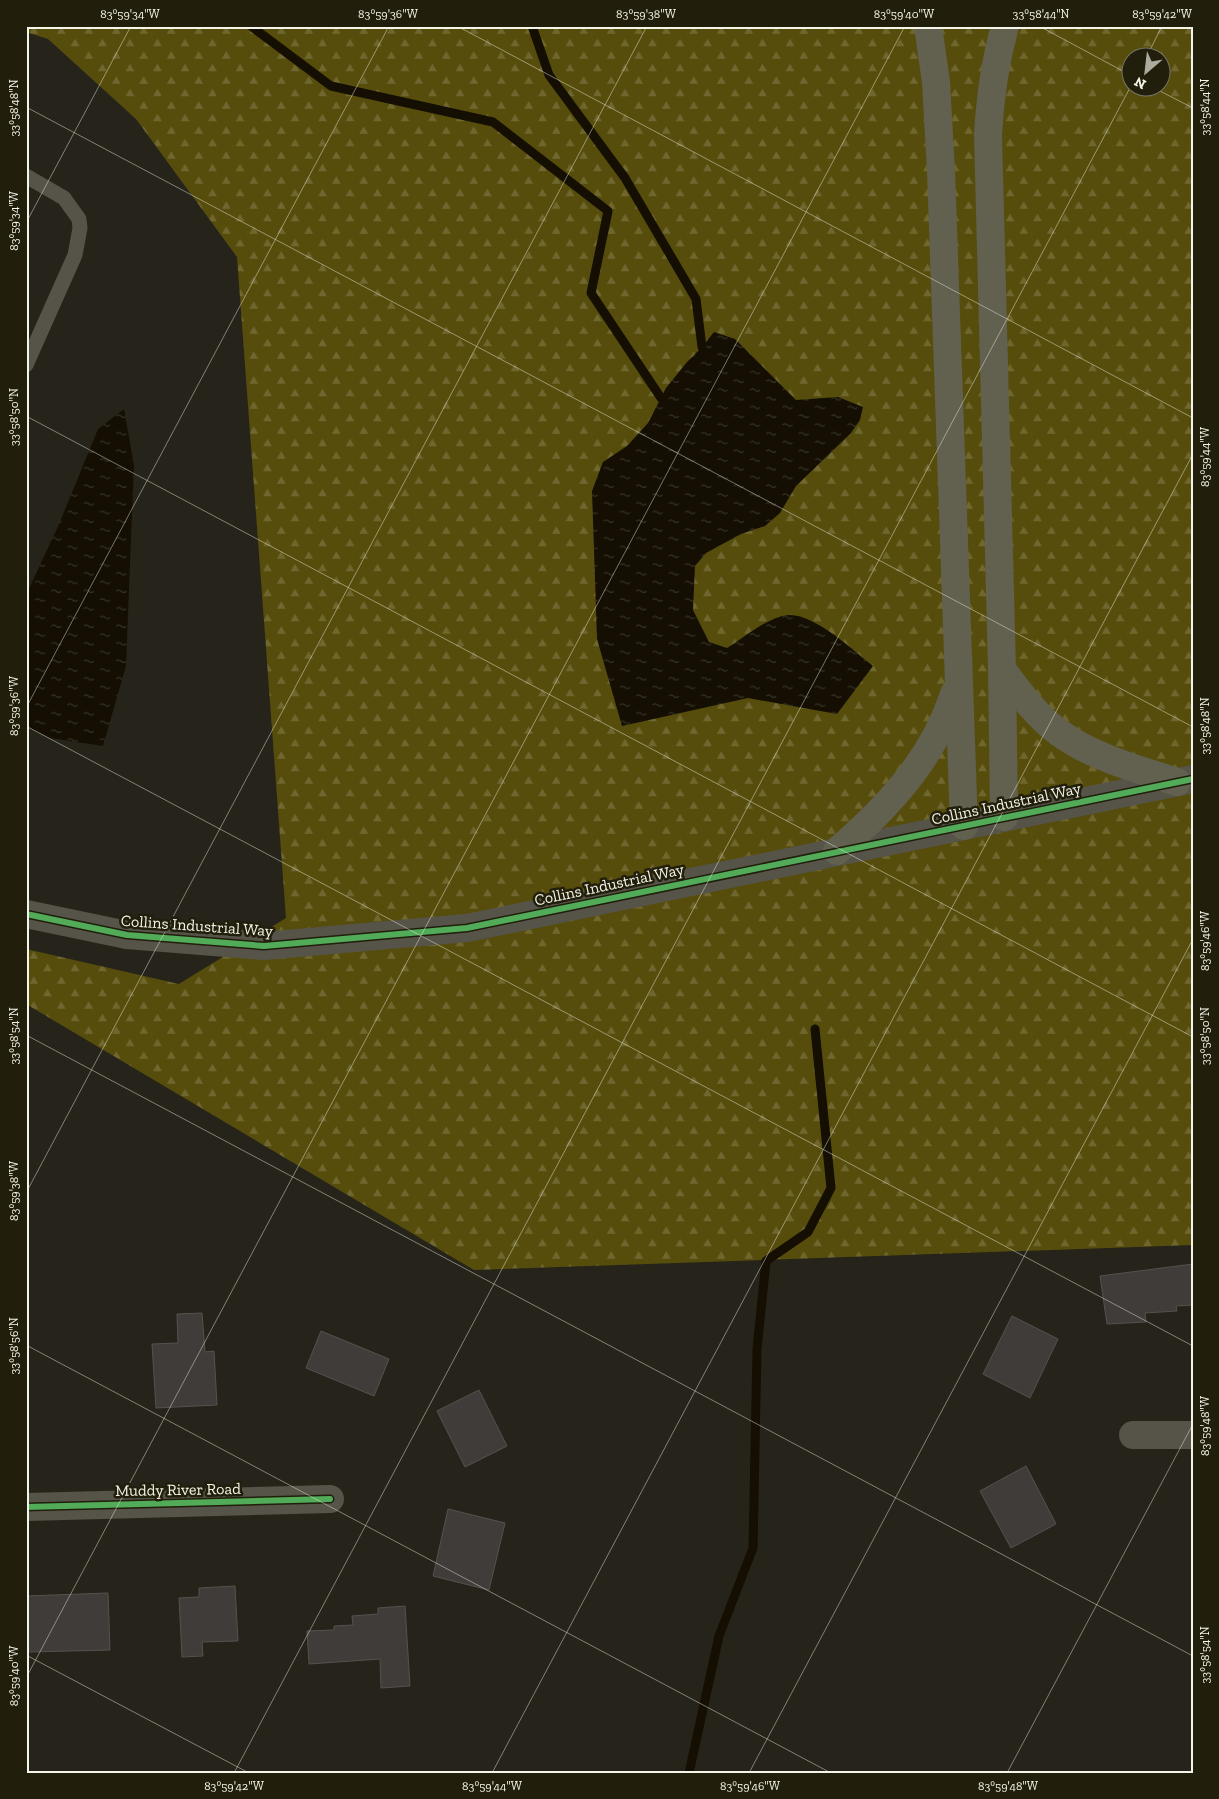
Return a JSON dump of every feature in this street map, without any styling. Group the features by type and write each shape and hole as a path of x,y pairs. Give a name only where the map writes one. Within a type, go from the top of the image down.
{"highway":[{"path":"928,26 936,82 941,171 964,826"},
{"path":"1004,817 988,135 991,92 1005,26"},
{"path":"1002,669 1040,716 1060,734 1114,761 1185,780"},
{"path":"837,851 883,809 916,771 942,726 958,678"}],"street":[{"name":"Collins Industrial Way","path":"26,914 127,935 264,946 467,928 1185,780"},
{"path":"1133,1435 1193,1435"},
{"name":"Muddy River Road","path":"26,1507 330,1499"}],"lane":[{"path":"26,176 64,198 78,219 80,228 75,255 26,365"}],"green space":[{"path":"26,26 1193,26 1193,1245 474,1270 26,1004 26,949 179,984 286,918 237,257 136,119 48,39 26,32"}],"water":[{"path":"714,332 735,339 796,400 838,397 863,407 860,420 851,433 796,486 780,513 765,526 741,534 706,553 695,566 693,610 709,642 727,648 756,628 772,620 788,615 798,616 810,620 833,634 873,666 837,714 748,698 622,726 597,639 592,491 603,462 627,446 648,423 666,388"},
{"path":"124,409 134,465 126,666 103,746 50,738 26,726 26,595 59,524 98,429"}],"building":[{"path":"1193,1264 1193,1305 1176,1306 1177,1311 1145,1313 1146,1322 1107,1324 1100,1276"},
{"path":"202,1313 205,1352 214,1351 217,1405 156,1408 152,1344 178,1343 177,1314"},
{"path":"1012,1316 1058,1339 1030,1398 983,1374"},
{"path":"321,1331 389,1359 374,1396 306,1368"},
{"path":"479,1390 507,1446 465,1467 437,1411"},
{"path":"1026,1466 1056,1524 1011,1548 980,1491"},
{"path":"448,1509 505,1523 489,1590 433,1576"},
{"path":"235,1586 238,1641 202,1642 203,1656 182,1657 179,1598 199,1597 199,1588"},
{"path":"108,1593 110,1650 28,1652 26,1596"},
{"path":"405,1606 410,1686 381,1688 380,1659 309,1664 307,1631 334,1630 334,1626 353,1625 352,1616 378,1614 378,1608"}],"waterway":[{"path":"251,26 331,86 493,122 608,211 591,293 661,398"},
{"path":"532,26 549,75 625,178 696,299 702,347"},
{"path":"689,1773 719,1636 753,1548 757,1349 766,1261 808,1232 831,1188 815,1029"}],"cycle path":[{"path":"26,914 127,935 264,946 467,928 1193,779"},
{"path":"26,1507 330,1499"}]}
